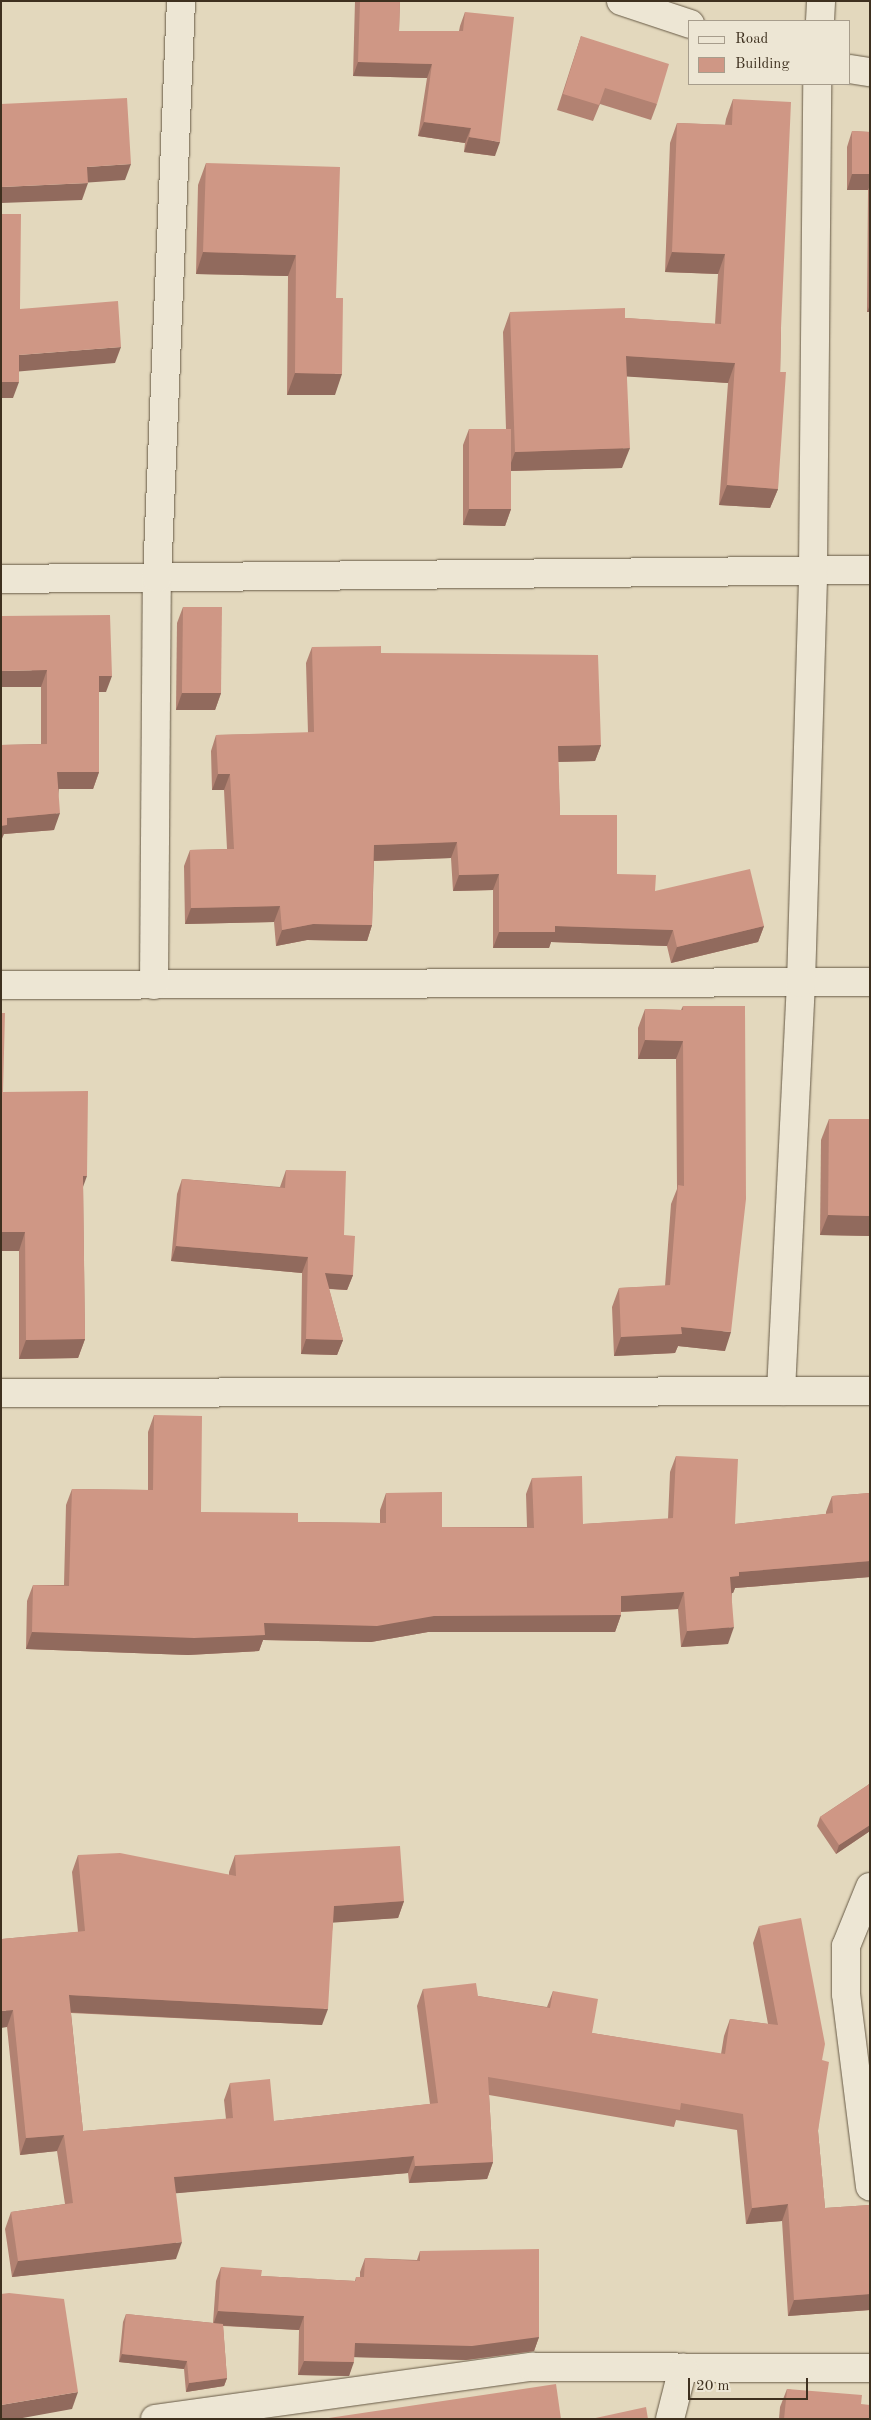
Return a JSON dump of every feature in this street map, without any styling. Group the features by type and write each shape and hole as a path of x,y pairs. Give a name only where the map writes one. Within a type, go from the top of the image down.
{"street":[{"path":"154,985 157,578 181,1"},
{"path":"621,1 688,23"},
{"path":"820,20 821,1"},
{"path":"851,69 870,72"},
{"path":"781,1391 801,983 813,571 818,85"},
{"path":"1,579 870,570"},
{"path":"1,985 870,982"},
{"path":"1,1392 870,1391"},
{"path":"870,1887 846,1946 858,1991 870,2187"},
{"path":"155,2419 532,2367 870,2368"},
{"path":"670,2419 683,2368"}],"building":[{"path":"360,1 400,1 399,31 463,31 465,12 514,17 500,142 469,137 471,128 424,122 432,64 358,62"},
{"path":"581,36 669,64 657,104 605,88 599,105 563,94"},
{"path":"127,98 131,164 87,167 88,183 2,187 1,104"},
{"path":"733,99 791,102 780,372 786,372 778,489 727,485 735,363 626,356 630,448 515,452 510,312 625,308 625,318 721,324 725,254 672,252 677,123 732,125"},
{"path":"852,131 870,132 870,174 852,174"},
{"path":"206,163 340,167 336,298 343,298 342,374 295,373 296,255 203,252"},
{"path":"1,214 21,214 20,309 118,301 121,347 19,355 19,382 1,382"},
{"path":"469,429 511,429 511,509 469,509"},
{"path":"183,607 222,607 221,693 182,693"},
{"path":"110,615 112,676 99,676 99,772 57,772 60,813 7,818 7,825 1,826 1,745 47,744 47,670 1,671 1,616"},
{"path":"381,646 381,653 598,655 601,745 558,746 560,815 617,815 617,874 656,875 655,891 750,869 764,926 677,947 673,930 555,926 555,932 499,932 499,874 459,875 457,842 374,845 372,925 313,924 282,930 280,906 191,908 190,850 234,849 230,774 218,774 216,735 314,732 312,647"},
{"path":"683,1006 745,1006 746,1199 731,1332 681,1327 682,1334 621,1337 619,1288 670,1285 678,1185 684,1186 683,1041 645,1040 645,1009 683,1010"},
{"path":"1,1013 5,1013 3,1092 88,1091 87,1176 83,1176 85,1339 26,1340 25,1232 1,1232"},
{"path":"829,1119 870,1119 870,1216 828,1215"},
{"path":"286,1170 346,1171 344,1235 355,1236 353,1275 325,1273 343,1340 306,1339 308,1257 176,1246 182,1179 285,1188"},
{"path":"154,1415 202,1416 201,1512 298,1513 298,1522 386,1523 386,1493 442,1492 442,1527 534,1528 532,1478 582,1476 583,1524 673,1518 676,1456 738,1459 735,1524 833,1513 832,1496 870,1493 870,1561 739,1572 739,1576 730,1577 734,1627 687,1631 684,1592 621,1596 621,1615 434,1616 377,1626 264,1623 265,1635 194,1638 32,1632 33,1585 69,1586 72,1489 153,1490"},
{"path":"870,1783 870,1825 839,1845 820,1817"},
{"path":"400,1846 404,1901 334,1906 328,2009 69,1995 83,2131 233,2118 230,2083 270,2079 274,2121 438,2103 423,1989 476,1983 478,1996 550,2008 553,1991 598,1999 592,2033 725,2054 730,2019 778,2025 759,1926 801,1918 825,2044 822,2060 829,2062 818,2131 825,2208 870,2205 870,2294 794,2300 788,2204 752,2208 743,2114 681,2103 680,2110 488,2077 493,2162 415,2166 414,2156 174,2177 182,2242 18,2261 11,2212 73,2203 64,2135 26,2138 13,2010 1,2011 1,1936 2,1939 85,1931 78,1855 120,1853 236,1876 235,1855"},
{"path":"539,2249 539,2337 472,2346 355,2343 354,2362 304,2361 304,2316 218,2311 221,2267 262,2270 261,2276 356,2281 356,2277 364,2277 365,2258 420,2261 420,2251"},
{"path":"9,2293 64,2299 78,2392 1,2405 1,2294"},
{"path":"126,2314 223,2324 227,2378 189,2383 187,2361 122,2354"},
{"path":"556,2384 561,2419 322,2419"},
{"path":"787,2389 862,2395 861,2404 870,2405 870,2419 784,2419"},
{"path":"646,2407 648,2419 591,2419"}]}
